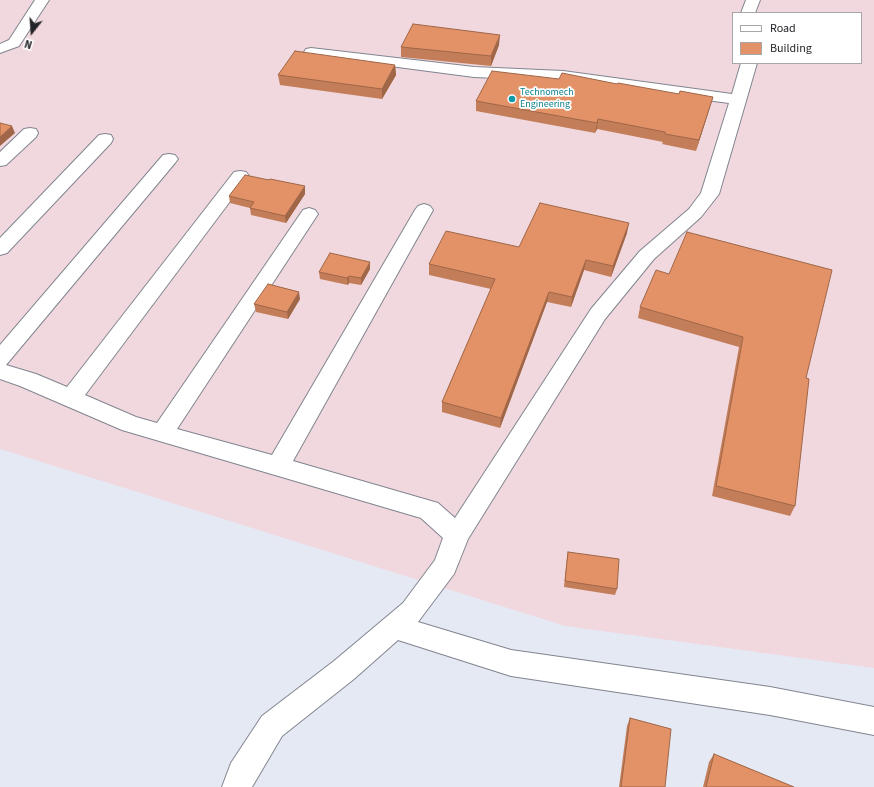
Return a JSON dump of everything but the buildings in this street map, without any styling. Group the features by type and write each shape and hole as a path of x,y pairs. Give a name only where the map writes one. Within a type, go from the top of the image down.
{"street":[{"path":"0,49 14,43 42,0"},
{"path":"748,12 753,0"},
{"path":"312,52 464,70 558,75 738,100"},
{"path":"237,787 242,774 272,726 344,670 412,611 445,566 456,534 598,314 647,254 695,213 710,194 749,64"},
{"path":"0,161 30,133"},
{"path":"0,249 105,139"},
{"path":"0,359 169,159"},
{"path":"71,398 240,176"},
{"path":"278,466 424,210"},
{"path":"162,433 310,214"},
{"path":"0,371 28,380 130,424 429,510 456,534"},
{"path":"394,627 511,663 770,701 874,721"}],"shaded area":[{"path":"0,0 874,0 874,668 565,626 0,449"}],"place":[{"name":"Technomech Engineering","path":"512,99"}]}
